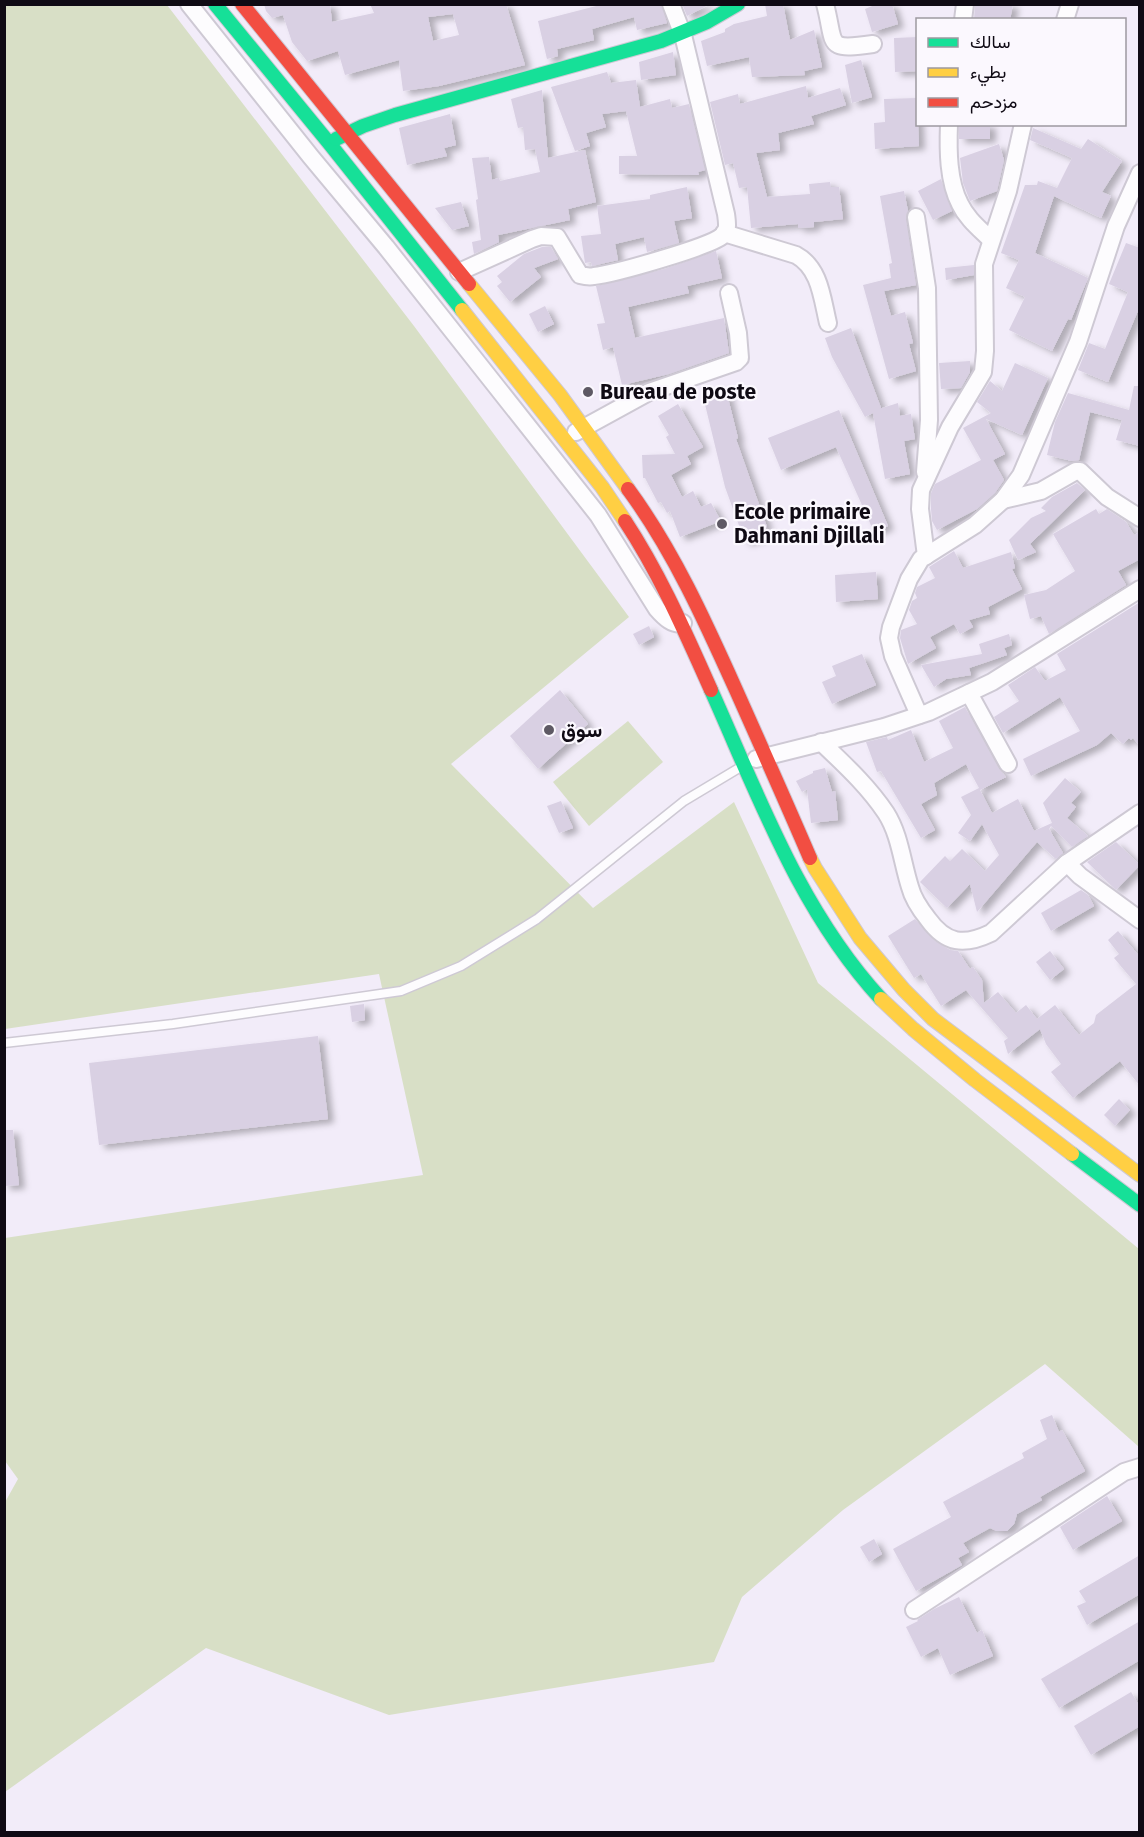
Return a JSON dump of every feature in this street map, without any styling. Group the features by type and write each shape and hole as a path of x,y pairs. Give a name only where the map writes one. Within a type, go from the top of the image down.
{"main road":[{"path":"215,4 329,143 603,487 643,548 682,624 808,900 852,963 879,996 907,1023 983,1087 1140,1205"},
{"path":"242,4 585,427 641,506 686,583 702,616 767,755 815,868 860,938 904,990 933,1019 1140,1175"},
{"path":"329,143 347,132 421,107 545,75 683,35 718,19 738,4"}],"street":[{"path":"189,4 386,247 598,515 657,609 669,620 682,624 702,616"},
{"path":"459,272 541,236 557,237 580,275 593,276 712,241 724,233 727,224 726,214 683,35 671,4"},
{"path":"825,4 832,38 839,47 873,44"},
{"path":"949,126 951,177 959,203 973,223 991,240"},
{"path":"926,556 920,509 921,490 950,428 982,372 985,351 984,264 1008,191 1023,126"},
{"path":"311,157 329,143"},
{"path":"919,715 893,656 889,633 909,579 919,561 975,525 1003,500 1021,475 1078,342 1116,226 1140,173"},
{"path":"916,217 927,288 929,420 925,479"},
{"path":"724,233 796,255 806,261 819,285 828,323"},
{"path":"565,438 649,392 736,362 740,358 738,333 729,293"},
{"path":"1003,500 1041,491 1076,471 1080,471 1107,497 1140,518"},
{"path":"744,764 767,755 884,727 919,715 969,693 992,682 1140,589"},
{"path":"969,693 1008,764"},
{"path":"821,742 859,779 886,813 895,830 913,897 933,926 944,937 951,940 968,941 991,933 1067,863 1140,813"},
{"path":"1067,863 1080,876 1140,920"},
{"path":"914,1610 1124,1472 1140,1467"}],"lane":[{"path":"4,1043 172,1024 401,991 461,966 537,919 684,801 744,764"}],"green space":[{"path":"5,5 167,5 414,326 629,617 451,764 593,908 734,802 818,983 1139,1249 1139,1447 1045,1364 843,1510 742,1597 714,1662 389,1715 206,1648 5,1792 4,1504 18,1479 5,1461 5,1238 423,1175 379,974 5,1029"},
{"path":"628,721 663,762 589,826 553,782"}],"building":[{"path":"264,4 330,4 332,22 374,13 370,4 506,4 525,65 439,86 403,91 399,60 345,75 338,51 307,61 292,42 283,15 272,18","holes":["453,14 459,35 433,41 428,17"]},
{"path":"604,4 661,4 667,23 637,30 634,17 592,29 594,40 557,49 558,56 547,59 538,21"},
{"path":"682,4 710,4 687,16"},
{"path":"765,4 783,4 790,40 814,30 822,67 804,71 805,75 752,77 749,57 707,66 701,41 725,32 725,29 734,24 767,16"},
{"path":"877,4 892,4 898,24 872,32 865,9"},
{"path":"975,4 1013,4 1010,18 974,18"},
{"path":"916,37 916,71 895,72 894,38"},
{"path":"673,52 676,75 641,80 639,62"},
{"path":"861,60 872,97 852,103 845,65"},
{"path":"607,72 611,83 636,80 640,107 670,99 672,108 689,104 705,170 698,172 699,175 619,174 619,156 637,156 626,111 602,114 606,127 586,133 590,146 575,151 551,87"},
{"path":"806,86 808,98 840,88 846,105 811,116 814,124 778,133 780,150 756,153 767,197 810,194 809,184 830,182 831,187 839,187 843,219 814,222 814,227 798,228 798,224 751,228 747,187 739,188 733,163 725,165 710,102 738,94 740,104"},
{"path":"542,90 548,158 585,150 596,202 568,209 570,220 498,235 499,242 474,254 472,242 481,240 472,158 489,157 492,180 499,178 500,181 540,172 535,149 525,150 523,127 518,128 511,99"},
{"path":"916,98 919,146 875,149 874,123 885,122 884,99"},
{"path":"450,114 456,145 444,148 447,156 407,165 399,128"},
{"path":"959,126 990,126 990,139 959,139"},
{"path":"1033,128 1081,149 1088,139 1122,161 1102,192 1111,196 1101,218 1054,196 1035,253 1088,278 1071,320 1068,319 1052,351 1009,330 1025,297 1006,288 1019,260 1001,253 1025,185 1037,185 1038,181 1057,188 1072,158 1030,140"},
{"path":"999,144 1004,160 997,191 970,201 963,183 960,158"},
{"path":"941,179 952,211 933,220 918,191"},
{"path":"687,187 692,218 674,221 679,243 647,252 644,237 615,244 618,260 592,266 591,262 585,263 581,236 601,234 597,206 650,199 650,195"},
{"path":"904,191 916,285 884,291 891,316 905,312 913,343 909,344 916,371 889,379 863,285 891,278 889,264 892,263 880,196"},
{"path":"461,202 469,226 452,230 435,208"},
{"path":"1126,243 1140,248 1140,306 1108,382 1078,370 1089,343 1105,349 1128,292 1109,284"},
{"path":"542,247 551,247 558,259 534,268 541,277 510,302 497,286 502,282 497,276 524,254"},
{"path":"716,251 722,278 687,286 689,293 628,307 635,338 724,318 729,353 669,374 622,385 613,347 603,350 597,324 605,323 596,286 664,269"},
{"path":"974,265 974,275 946,280 945,268"},
{"path":"545,306 554,324 538,332 529,314"},
{"path":"851,328 881,408 879,409 898,403 900,416 911,414 915,439 904,441 910,474 885,479 873,413 865,417 832,357 825,338"},
{"path":"970,361 970,372 961,388 941,389 939,363"},
{"path":"1015,363 1048,378 1022,435 986,419 1005,454 993,460 1004,480 995,493 977,509 937,530 932,521 931,509 931,493 935,484 981,460 963,428 991,413 977,402 990,381 1002,391"},
{"path":"725,386 738,438 736,439 767,527 762,528 765,535 745,542 725,487 702,392"},
{"path":"1134,386 1140,386 1140,446 1116,440 1122,420 1090,412 1079,460 1072,461 1047,455 1055,422 1068,393 1129,410"},
{"path":"678,404 703,447 687,456 691,464 671,475 682,497 693,491 701,507 711,503 721,521 680,537 670,511 667,513 661,502 658,503 643,478 642,455 675,454 666,437 669,435 658,416"},
{"path":"839,410 888,526 874,532 836,447 781,470 768,438"},
{"path":"1077,483 1085,490 1030,544 1036,552 1018,560 1009,540 1031,518 1046,511 1041,508 1052,497"},
{"path":"1096,509 1099,514 1107,509 1126,522 1134,535 1140,532 1140,559 1118,571 1126,585 1049,634 1041,616 1030,619 1024,595 1046,590 1075,571 1053,534"},
{"path":"954,551 963,568 1011,552 1015,568 1012,569 1022,589 988,607 990,614 969,620 973,627 960,634 954,624 930,637 936,648 908,664 900,638 901,630 917,624 909,610 912,601 917,598 915,593 917,587 935,578 929,567"},
{"path":"876,572 878,599 836,602 835,575"},
{"path":"1140,602 1140,746 1133,738 1131,740 1129,738 1123,744 1111,733 1097,745 1031,776 1023,759 1080,731 1060,697 1003,733 994,717 1019,701 1008,685 1035,667 1045,681 1066,670 1057,654"},
{"path":"649,626 654,637 639,645 633,634"},
{"path":"1009,634 1012,645 1004,648 1007,655 969,668 971,675 946,679 934,687 921,665 982,654 979,644"},
{"path":"862,654 876,685 832,704 822,682 836,676 832,666"},
{"name":"سوق","path":"560,690 588,724 538,769 510,736"},
{"path":"965,707 999,769 1006,777 980,790 992,813 1018,799 1034,831 1052,823 1043,803 1065,778 1081,792 1071,803 1076,807 1067,818 1088,836 1072,847 1051,826 1049,829 1063,853 1056,859 1037,842 977,912 970,884 947,908 920,882 945,856 950,861 962,849 985,871 999,855 982,824 970,841 958,833 971,815 961,797 979,788 966,764 934,783 937,795 921,804 935,830 921,838 881,771 877,772 866,742 887,737 888,740 911,730 924,762 953,748 939,721"},
{"path":"825,768 832,792 835,791 838,820 811,823 807,789 802,792 796,781 813,771"},
{"path":"561,801 573,828 559,833 547,806"},
{"path":"1116,842 1140,865 1116,890 1087,862"},
{"path":"1081,890 1088,895 1094,906 1051,931 1041,913"},
{"path":"915,919 935,941 950,950 958,951 970,969 973,967 982,980 984,1003 998,992 1016,1013 1026,1005 1037,1019 1055,1005 1079,1035 1094,1023 1096,1015 1136,984 1114,958 1119,954 1108,940 1118,931 1140,957 1140,1086 1120,1061 1073,1098 1051,1072 1061,1064 1046,1044 1040,1029 1008,1054 1004,1041 1008,1038 966,990 941,1006 921,974 914,978 888,936"},
{"path":"1050,951 1064,969 1050,980 1036,962"},
{"path":"364,1004 365,1020 352,1022 350,1006"},
{"path":"318,1036 328,1119 99,1145 89,1063"},
{"path":"1119,1099 1130,1110 1115,1126 1104,1115"},
{"path":"4,1130 13,1130 19,1185 4,1186"},
{"path":"1052,1415 1059,1432 1062,1430 1085,1471 1040,1497 1042,1500 1017,1514 1014,1524 1007,1531 990,1528 963,1543 969,1552 958,1558 962,1565 916,1591 893,1549 951,1517 943,1502 1024,1458 1022,1453 1047,1439 1040,1420"},
{"path":"1107,1496 1122,1521 1073,1550 1060,1527"},
{"path":"874,1539 882,1554 869,1562 860,1547"},
{"path":"1140,1555 1140,1594 1087,1625 1077,1606 1086,1602 1079,1591"},
{"path":"959,1597 977,1633 982,1630 993,1656 950,1675 938,1648 921,1657 906,1627 934,1609"},
{"path":"1140,1621 1140,1660 1059,1708 1041,1679"},
{"path":"1131,1692 1140,1707 1140,1726 1091,1755 1074,1726"}],"traffic: fast":[{"path":"215,4 462,310"},
{"path":"336,139 363,126 395,115 661,41 707,22 738,4"},
{"path":"711,690 765,812 804,891 852,965 881,999"},
{"path":"1072,1154 1140,1205"}],"traffic: slow":[{"path":"469,284 560,395 628,489"},
{"path":"462,310 602,487 625,521"},
{"path":"810,858 860,938 904,990 933,1019 1140,1175"},
{"path":"881,999 913,1029 975,1080 1072,1154"}],"traffic: jam":[{"path":"242,4 469,284"},
{"path":"628,489 660,536 700,612 810,858"},
{"path":"625,521 661,582 711,690"}],"place":[{"name":"Bureau de poste","path":"588,392"},
{"name":"Ecole primaire Dahmani Djillali","path":"722,524"},
{"name":"سوق","path":"549,730"}]}
